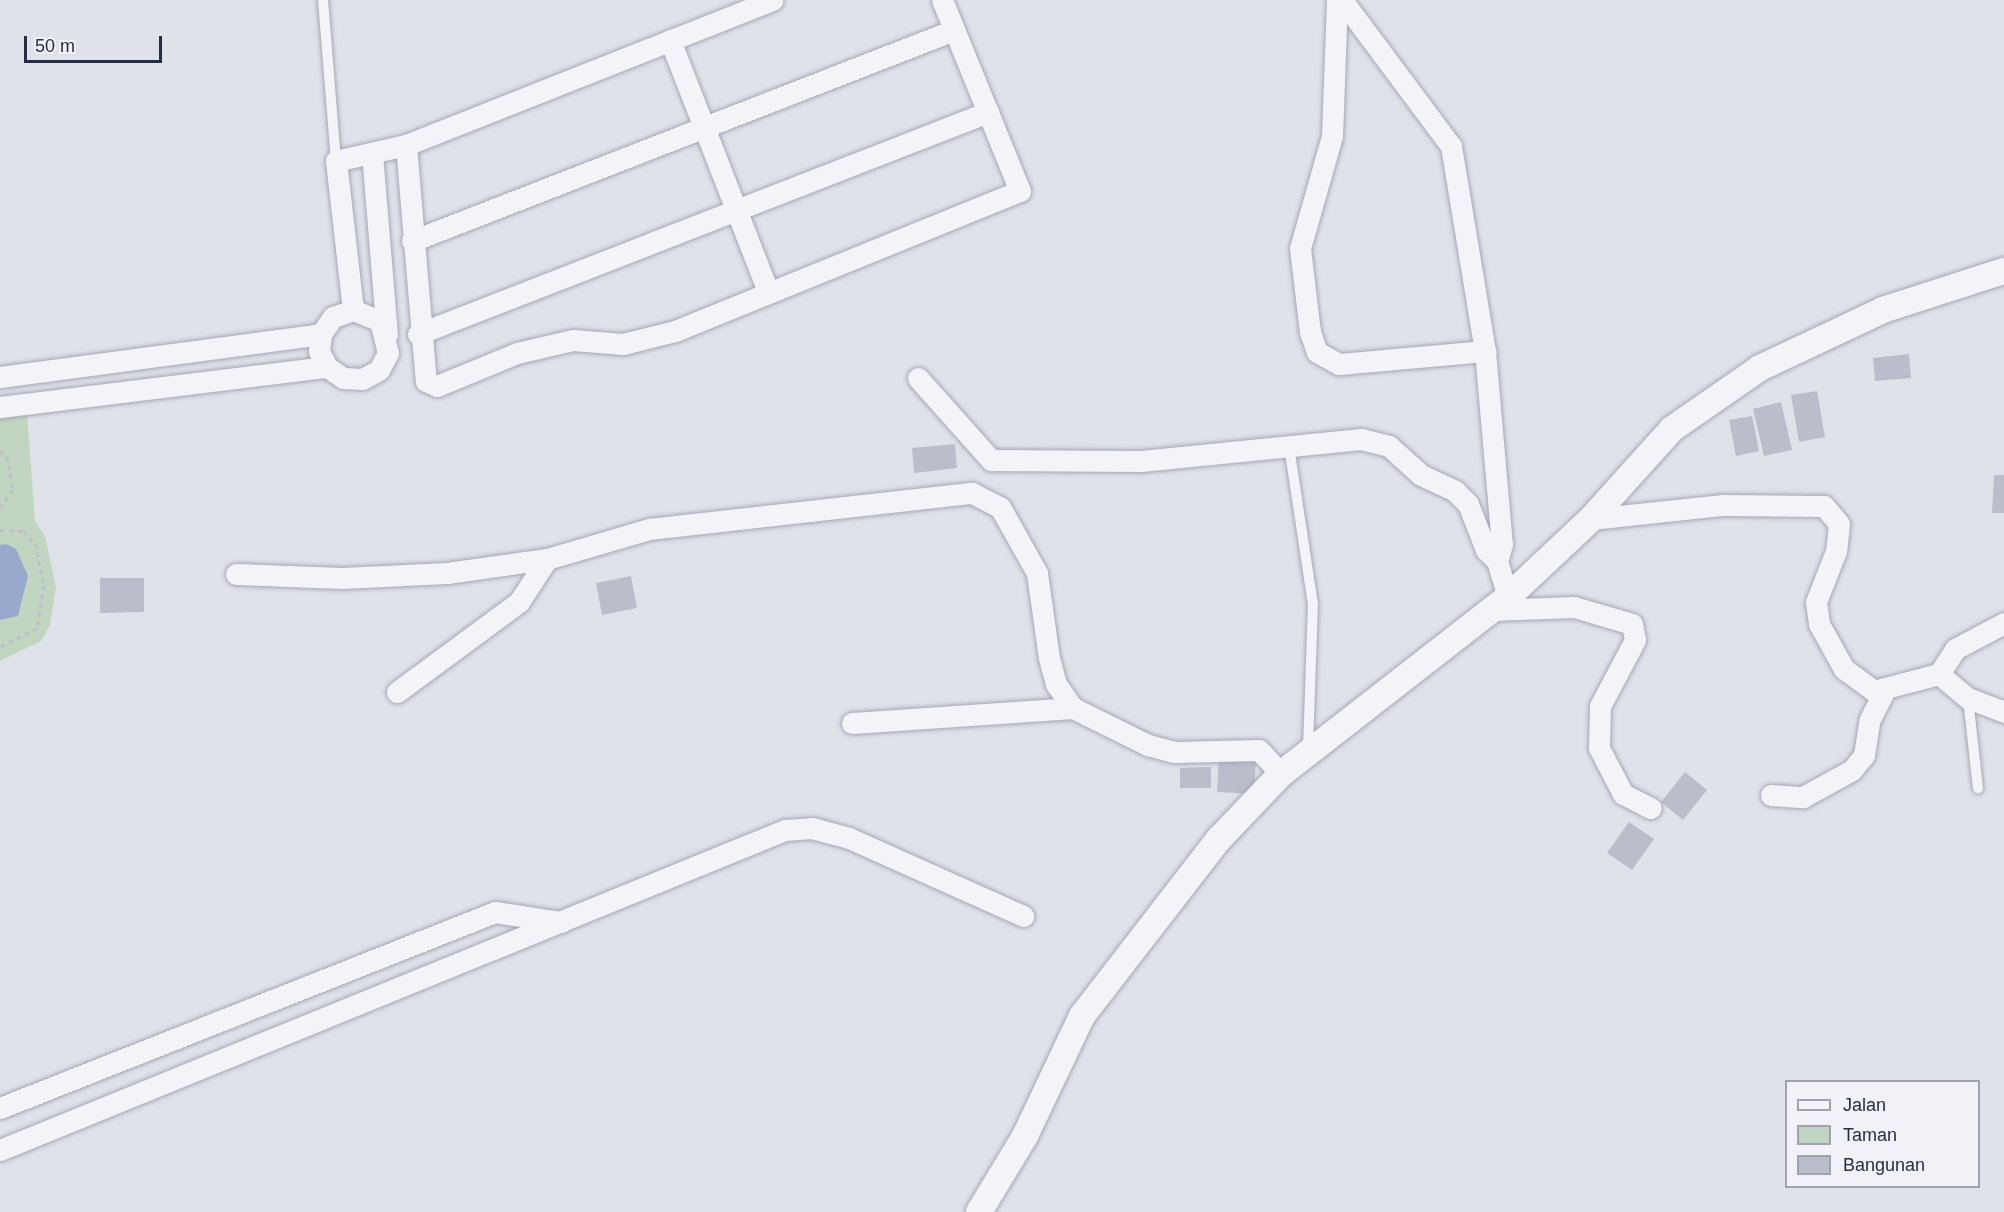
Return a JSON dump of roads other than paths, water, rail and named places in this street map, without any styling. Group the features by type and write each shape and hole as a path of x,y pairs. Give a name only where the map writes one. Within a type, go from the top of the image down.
{"street":[{"path":"353,310 336,161 406,145 772,0"},
{"path":"406,145 418,334 426,381 437,386 517,353 573,340 623,344 675,331 1020,191 942,0"},
{"path":"1340,0 1330,150 1300,248 1313,343 1327,360 1353,365 1485,351"},
{"path":"1340,0 1451,146 1485,351 1502,544 1497,561 1499,604"},
{"path":"412,242 954,30"},
{"path":"670,40 768,292"},
{"path":"418,334 988,112"},
{"path":"372,153 387,334 388,353 370,374 342,378 327,367 319,351 321,334 333,317 353,310 368,313 387,334"},
{"path":"979,1212 1025,1136 1082,1016 1219,838 1281,774 1499,604 1591,519 1672,429 1760,368 1883,310 2004,272"},
{"path":"0,377 36,370 321,334"},
{"path":"0,407 327,367"},
{"path":"36,370 39,402"},
{"path":"918,378 991,460 1142,460 1361,439 1389,446 1421,475 1455,491 1468,504 1486,550 1497,561"},
{"path":"236,574 423,574 547,559 649,530 972,493 989,497 1000,507 1037,573 1049,658 1056,684 1073,708 1148,746 1174,752 1259,750 1281,774"},
{"path":"1591,519 1723,505 1824,506 1839,524 1836,551 1816,602 1819,624 1854,680 1884,691 1939,674 1955,649 2004,623"},
{"path":"397,692 519,602 547,559"},
{"path":"1499,604 1574,607 1632,624 1635,640 1600,706 1599,748 1623,794 1651,808"},
{"path":"1939,674 1968,698 2004,712"},
{"path":"1771,795 1803,797 1852,770 1864,755 1870,719 1884,691"},
{"path":"852,723 1073,708"},
{"path":"0,1150 797,828 849,838 1023,916"},
{"path":"0,1108 495,912 561,922"}],"lane":[{"path":"323,0 336,161"},
{"path":"1288,446 1313,604 1308,754"},
{"path":"1968,698 1978,788"}],"water":[{"path":"6,544 16,549 28,576 18,616 0,620 0,545"}]}
